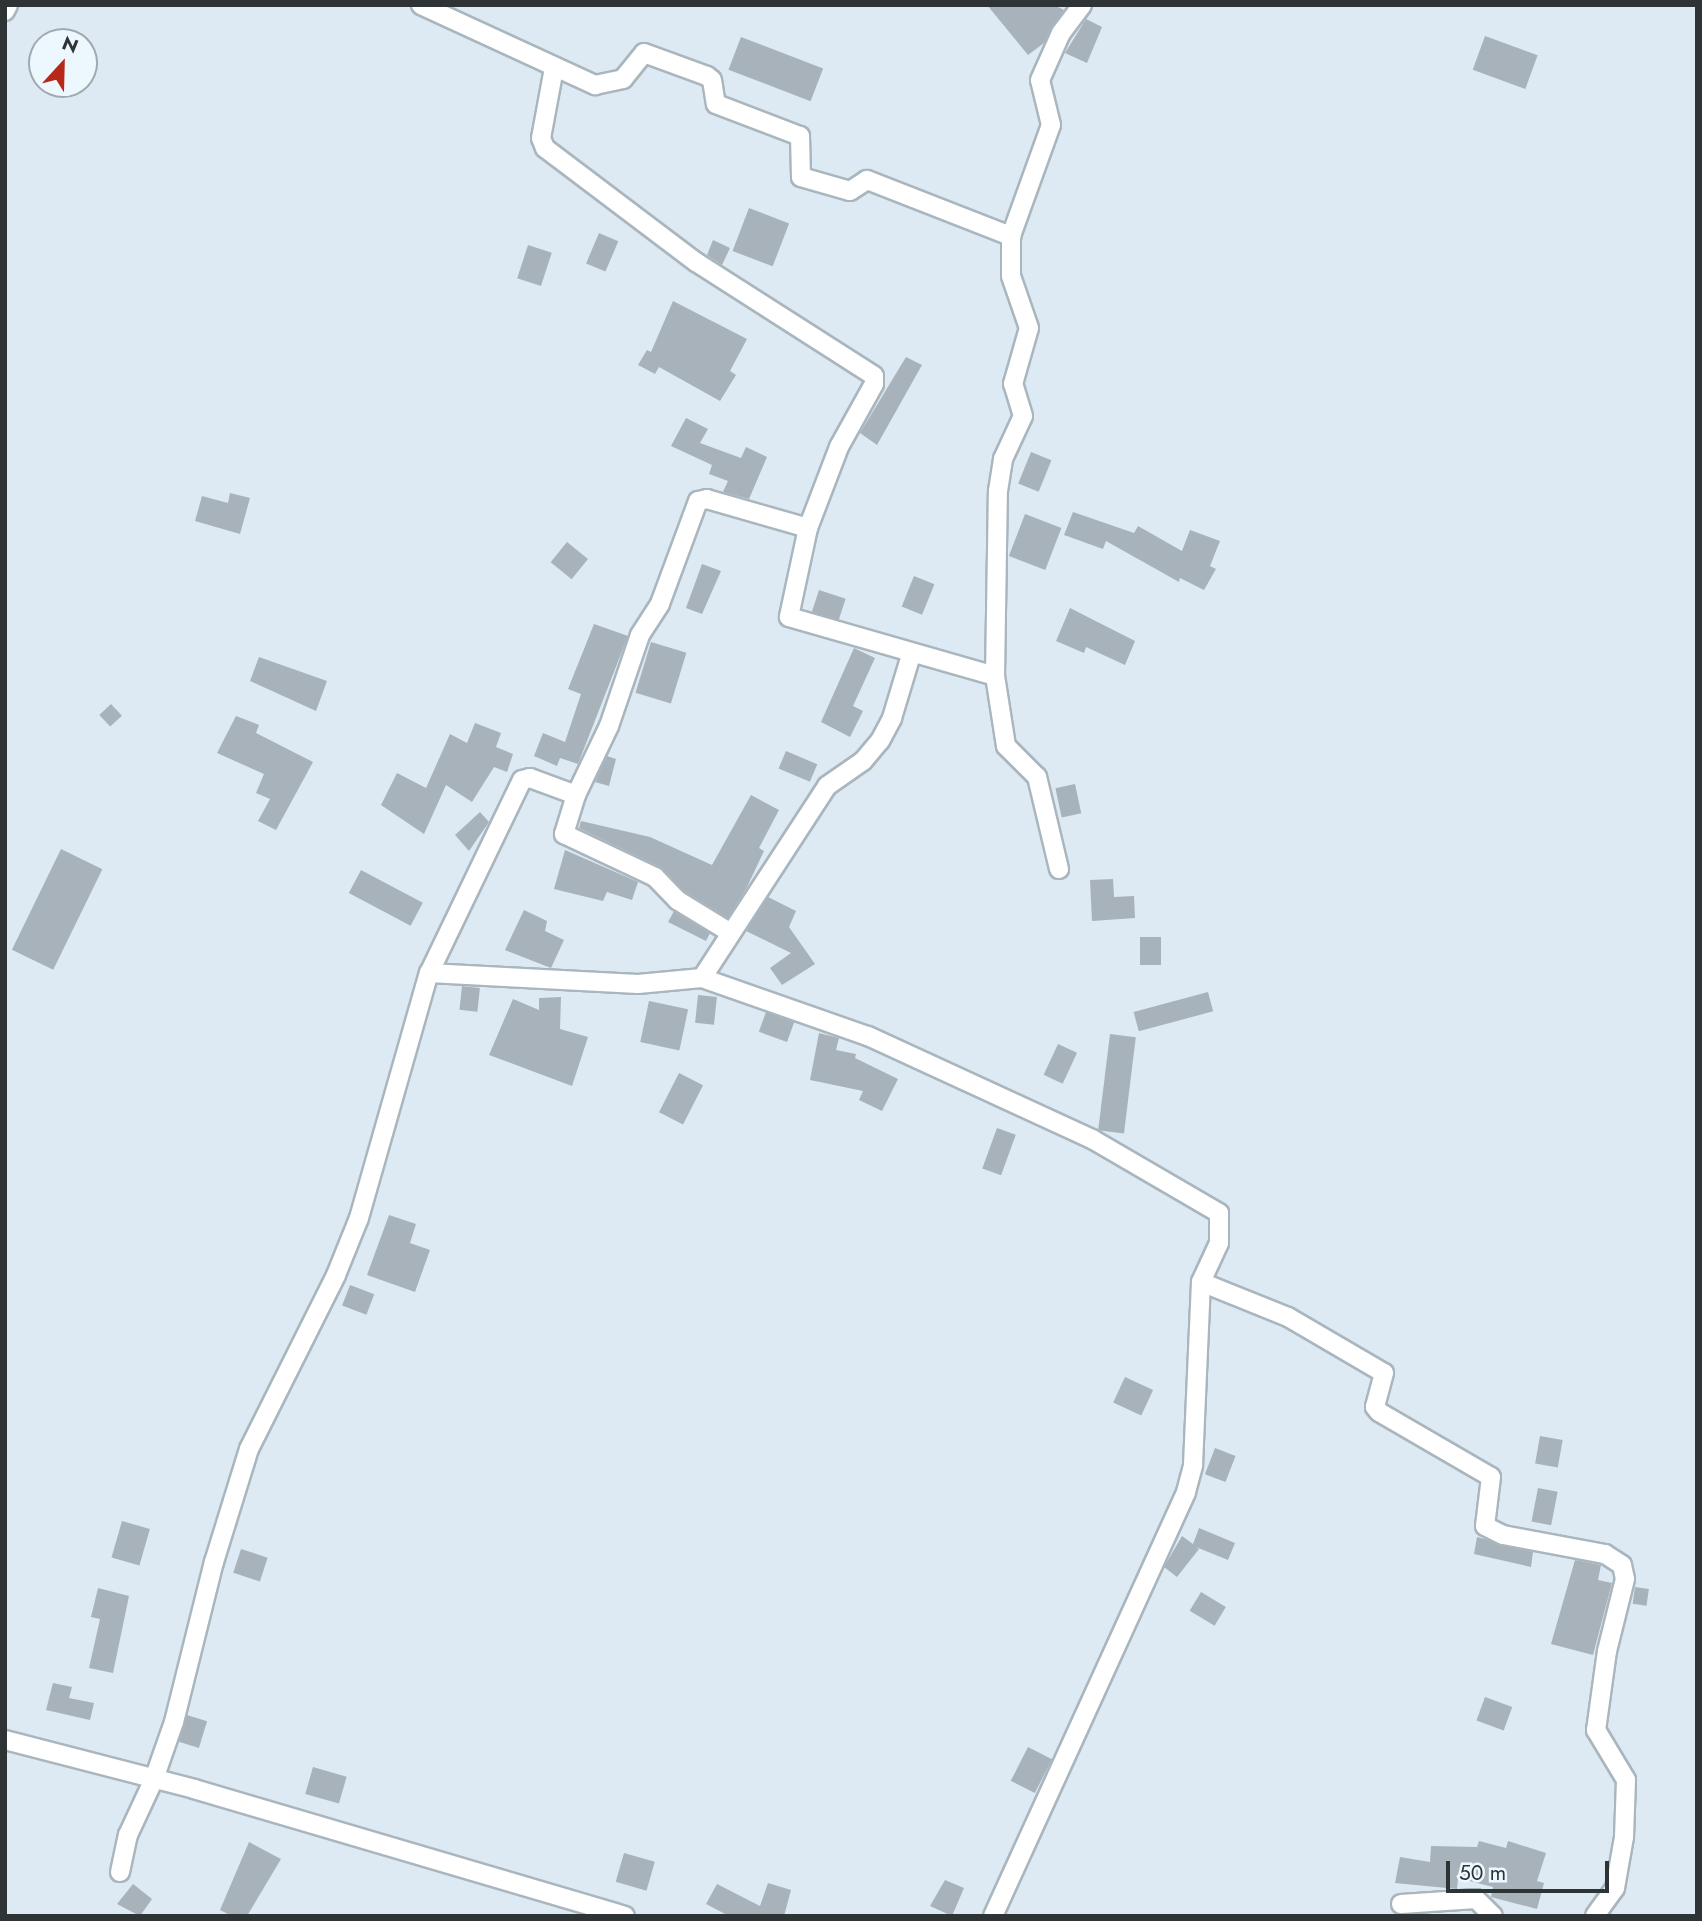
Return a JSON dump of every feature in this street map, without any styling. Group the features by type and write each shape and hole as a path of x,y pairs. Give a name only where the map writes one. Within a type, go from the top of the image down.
{"street":[{"path":"5,11 8,5"},
{"path":"421,5 554,68 598,85 623,79 647,53 709,77 716,104 800,136 801,177 850,191 867,180 1012,236"},
{"path":"1059,869 1037,777 1006,746 995,676 998,491 1003,459 1023,416 1013,384 1030,328 1011,276 1012,236 1051,125 1040,80 1061,33 1082,5"},
{"path":"554,68 541,138 545,148 696,262 874,376 874,384 839,447 807,528 788,609 792,621 995,676"},
{"path":"731,933 677,900 655,877 564,834 576,795 609,726 640,635 660,604 698,501 807,528"},
{"path":"702,978 827,786 863,761 880,741 911,655"},
{"path":"120,1872 128,1835 154,1779 195,1650 214,1562 249,1449 336,1275 359,1218 429,972 522,780 530,778 576,795"},
{"path":"429,972 638,984 702,978 868,1036 1093,1139 1219,1213 1219,1243 1201,1282 1193,1465 1186,1492 993,1916"},
{"path":"1201,1282 1289,1317 1384,1373 1375,1407 1379,1412 1491,1477 1485,1526 1503,1535 1605,1554 1622,1565 1625,1579 1607,1651 1596,1730 1626,1780 1624,1837 1615,1888 1595,1916"},
{"path":"5,1740 154,1779 625,1916"},
{"path":"1401,1904 1476,1899 1493,1916"}],"building":[{"path":"987,5 1054,5 1064,10 1044,43 1028,55"},
{"path":"1086,19 1102,27 1087,63 1065,53"},
{"path":"1485,36 1538,55 1525,89 1473,70"},
{"path":"741,37 823,69 811,101 728,70"},
{"path":"749,208 789,223 773,266 733,251"},
{"path":"599,233 618,241 605,272 586,263"},
{"path":"713,240 730,248 722,265 707,255"},
{"path":"528,245 552,253 541,286 517,278"},
{"path":"673,301 747,339 730,371 736,375 720,401 659,367 655,374 638,365 647,350 651,352"},
{"path":"906,357 922,365 877,445 860,433"},
{"path":"686,418 708,429 700,443 741,458 746,447 767,457 749,499 723,492 728,481 709,474 712,465 671,446"},
{"path":"1031,452 1051,460 1039,492 1018,484"},
{"path":"230,493 250,498 240,534 195,521 202,496 228,503"},
{"path":"1073,512 1134,533 1138,526 1182,551 1190,530 1220,541 1210,566 1216,569 1204,590 1180,578 1179,582 1106,541 1103,549 1064,535"},
{"path":"1025,514 1061,528 1045,570 1009,556"},
{"path":"567,542 588,559 572,579 551,562"},
{"path":"702,564 721,571 702,614 686,608"},
{"path":"914,576 934,584 922,615 902,607"},
{"path":"819,590 846,599 839,621 812,612"},
{"path":"1070,608 1135,641 1125,665 1086,647 1084,653 1056,641"},
{"path":"594,624 628,636 578,764 560,758 557,766 534,756 543,733 565,742 581,694 568,689"},
{"path":"651,642 686,653 671,704 636,693"},
{"path":"854,648 875,658 853,706 863,711 850,737 821,722"},
{"path":"259,657 327,681 316,711 250,681"},
{"path":"111,704 122,716 110,727 99,715"},
{"path":"236,716 259,725 256,733 313,762 276,830 258,821 270,799 256,793 264,774 217,753"},
{"path":"475,723 501,733 496,747 513,754 507,772 494,767 472,802 446,785 424,834 381,805 397,773 426,788 450,734 467,743"},
{"path":"786,751 817,764 810,782 779,768"},
{"path":"607,756 616,759 609,786 595,782"},
{"path":"1075,784 1081,813 1062,818 1055,788"},
{"path":"751,795 779,810 759,848 764,851 747,887 728,918 684,891 660,867 579,828 581,821 650,837 712,865"},
{"path":"480,812 489,822 469,851 455,835"},
{"path":"61,849 102,869 53,970 12,950"},
{"path":"565,850 638,882 632,900 607,892 603,901 554,889"},
{"path":"361,870 423,903 411,926 349,893"},
{"path":"1113,879 1114,897 1134,896 1135,918 1092,921 1090,880"},
{"path":"768,897 796,911 789,927 815,964 782,985 770,968 791,953 746,931"},
{"path":"524,910 547,921 545,931 564,940 551,968 505,950"},
{"path":"674,911 710,933 706,941 668,922"},
{"path":"1140,937 1161,937 1161,965 1140,965"},
{"path":"462,986 480,988 477,1012 459,1010"},
{"path":"1208,992 1213,1011 1139,1031 1134,1012"},
{"path":"698,995 717,997 714,1025 695,1023"},
{"path":"561,997 560,1029 588,1037 572,1086 489,1055 513,999 539,1010 539,998"},
{"path":"649,1001 688,1009 679,1050 640,1042"},
{"path":"766,1012 794,1022 787,1042 759,1032"},
{"path":"819,1033 839,1038 836,1050 856,1054 855,1058 898,1079 882,1111 859,1100 863,1091 810,1080"},
{"path":"1110,1034 1136,1037 1124,1133 1098,1130"},
{"path":"1058,1044 1077,1053 1063,1084 1044,1075"},
{"path":"679,1073 703,1085 683,1124 659,1112"},
{"path":"997,1128 1016,1135 1001,1175 982,1168"},
{"path":"389,1215 416,1224 410,1243 430,1250 415,1292 367,1275"},
{"path":"350,1285 374,1294 366,1315 342,1306"},
{"path":"1125,1377 1153,1390 1141,1415 1113,1402"},
{"path":"1540,1436 1563,1440 1558,1468 1535,1464"},
{"path":"1215,1448 1236,1456 1226,1482 1205,1474"},
{"path":"1538,1488 1558,1492 1551,1525 1532,1521"},
{"path":"122,1521 150,1529 139,1566 112,1558"},
{"path":"1199,1528 1235,1543 1228,1560 1196,1547 1199,1549 1177,1577 1164,1567 1182,1536 1193,1544"},
{"path":"1477,1537 1533,1552 1531,1567 1474,1554"},
{"path":"241,1549 268,1558 260,1581 233,1573"},
{"path":"1575,1560 1601,1565 1598,1580 1612,1583 1593,1655 1551,1644"},
{"path":"1635,1587 1649,1589 1646,1606 1633,1604"},
{"path":"98,1588 129,1596 113,1673 89,1668 100,1619 91,1617"},
{"path":"1201,1592 1226,1607 1215,1626 1190,1611"},
{"path":"53,1683 72,1687 69,1698 94,1703 90,1720 46,1710"},
{"path":"1485,1697 1512,1707 1504,1730 1476,1720"},
{"path":"187,1715 207,1721 199,1748 179,1742"},
{"path":"1028,1747 1052,1759 1035,1793 1011,1781"},
{"path":"313,1767 347,1777 339,1804 305,1794"},
{"path":"1479,1841 1506,1848 1508,1841 1546,1853 1537,1881 1544,1883 1537,1909 1491,1897 1493,1887 1458,1878 1457,1889 1395,1883 1400,1857 1430,1862 1431,1846 1477,1847"},
{"path":"249,1842 281,1859 247,1916 232,1916 220,1910"},
{"path":"624,1853 655,1862 646,1891 616,1882"},
{"path":"945,1880 964,1888 952,1916 930,1906"},
{"path":"768,1883 791,1890 784,1916 729,1916 706,1904 717,1884 760,1906"},
{"path":"133,1884 152,1899 140,1916 117,1904"}]}
